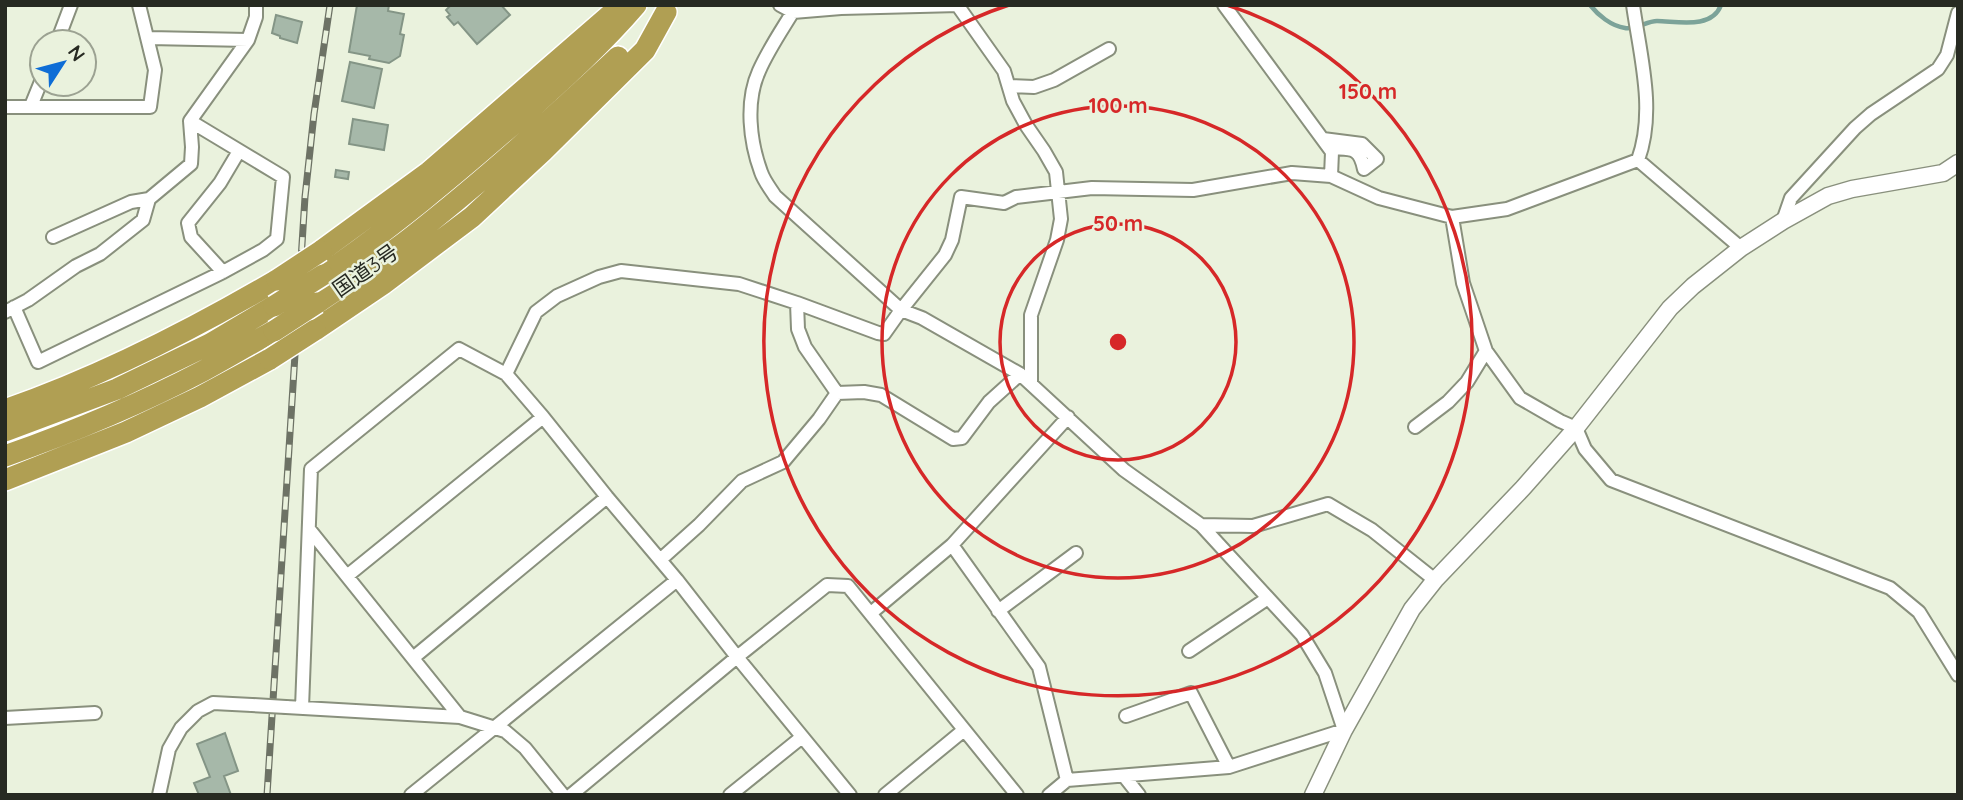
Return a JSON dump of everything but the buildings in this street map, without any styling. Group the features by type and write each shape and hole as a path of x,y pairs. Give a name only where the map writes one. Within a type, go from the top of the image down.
{"highway":[{"path":"5,410 121,363 200,324 277,281 429,172 610,15 626,5"},
{"name":"国道3号","path":"5,431 117,389 210,344 323,275 390,227 454,176 558,84 636,5"},
{"path":"5,480 126,432 200,397 270,359 383,284 472,217 543,151 645,50 670,9"},
{"name":"国道3号","path":"5,456 50,440 203,371 317,303 406,241 466,194 670,9"}],"street":[{"path":"62,28 71,5"},
{"path":"5,107 150,107 155,70 139,5"},
{"path":"53,237 131,202 149,198 191,164 190,121 248,40 256,17 256,5"},
{"path":"780,5 795,9 958,5 1004,71 1013,100 1056,172 1061,219 1057,240 1031,315 1026,378"},
{"path":"1224,5 1332,152 1331,176"},
{"path":"506,374 536,312 557,296 599,277 621,271 739,284 884,334 945,255 952,240 961,197 1004,203 1016,197 1092,188 1194,190 1292,173 1331,176 1379,198 1452,218 1507,209 1638,160 1645,141 1646,100 1633,5"},
{"path":"795,9 758,73 751,101 755,151 762,175 775,196 901,310 922,318 1026,378 1124,470 1201,525 1302,635 1325,673 1344,730"},
{"path":"1783,221 1791,198 1855,128 1871,114 1938,69 1947,55 1958,13"},
{"path":"149,38 248,40"},
{"path":"1009,86 1034,87 1055,80 1109,49"},
{"path":"31,106 34,98"},
{"path":"149,198 143,220 100,254 76,266 10,310 38,362 223,272 277,239 283,177 190,121"},
{"path":"223,272 191,237 188,223 220,183 239,151"},
{"path":"1638,160 1741,248"},
{"path":"1313,795 1344,730 1412,609 1434,580 1523,488 1576,428 1670,308 1741,248 1828,196 1852,189 1943,173 1958,163"},
{"path":"1452,218 1463,282 1486,351 1520,398 1576,428 1585,449 1611,480 1890,588 1919,612 1958,675"},
{"path":"797,303 798,329 805,347 837,393"},
{"path":"302,708 311,469 459,349 506,374 850,795"},
{"path":"1415,427 1458,392 1486,351"},
{"path":"837,393 864,392 880,395 953,439 961,438 989,402 1026,378"},
{"path":"660,560 742,481 783,462 837,393"},
{"path":"347,576 543,417"},
{"path":"871,613 952,545 1068,417"},
{"path":"412,658 607,497"},
{"path":"1201,525 1253,526 1328,504 1372,530 1434,580"},
{"path":"309,530 460,718"},
{"path":"952,545 1039,667 1068,780"},
{"path":"998,611 1076,553"},
{"path":"411,795 677,580"},
{"path":"571,795 827,585 848,586 1017,795"},
{"path":"1189,651 1268,598"},
{"path":"1126,716 1191,693 1229,767"},
{"path":"159,795 169,750 181,728 198,711 213,703 460,718 505,731 525,748 563,795"},
{"path":"5,718 95,713"},
{"path":"885,795 964,730"},
{"path":"1049,795 1068,780 1229,767 1344,730"},
{"path":"730,795 802,737"},
{"path":"1124,776 1139,795"}],"waterway":[{"path":"1590,5 1610,22 1629,28 1657,21 1702,21 1716,13 1721,5"}],"railway":[{"path":"267,795 305,197 330,5"}]}
